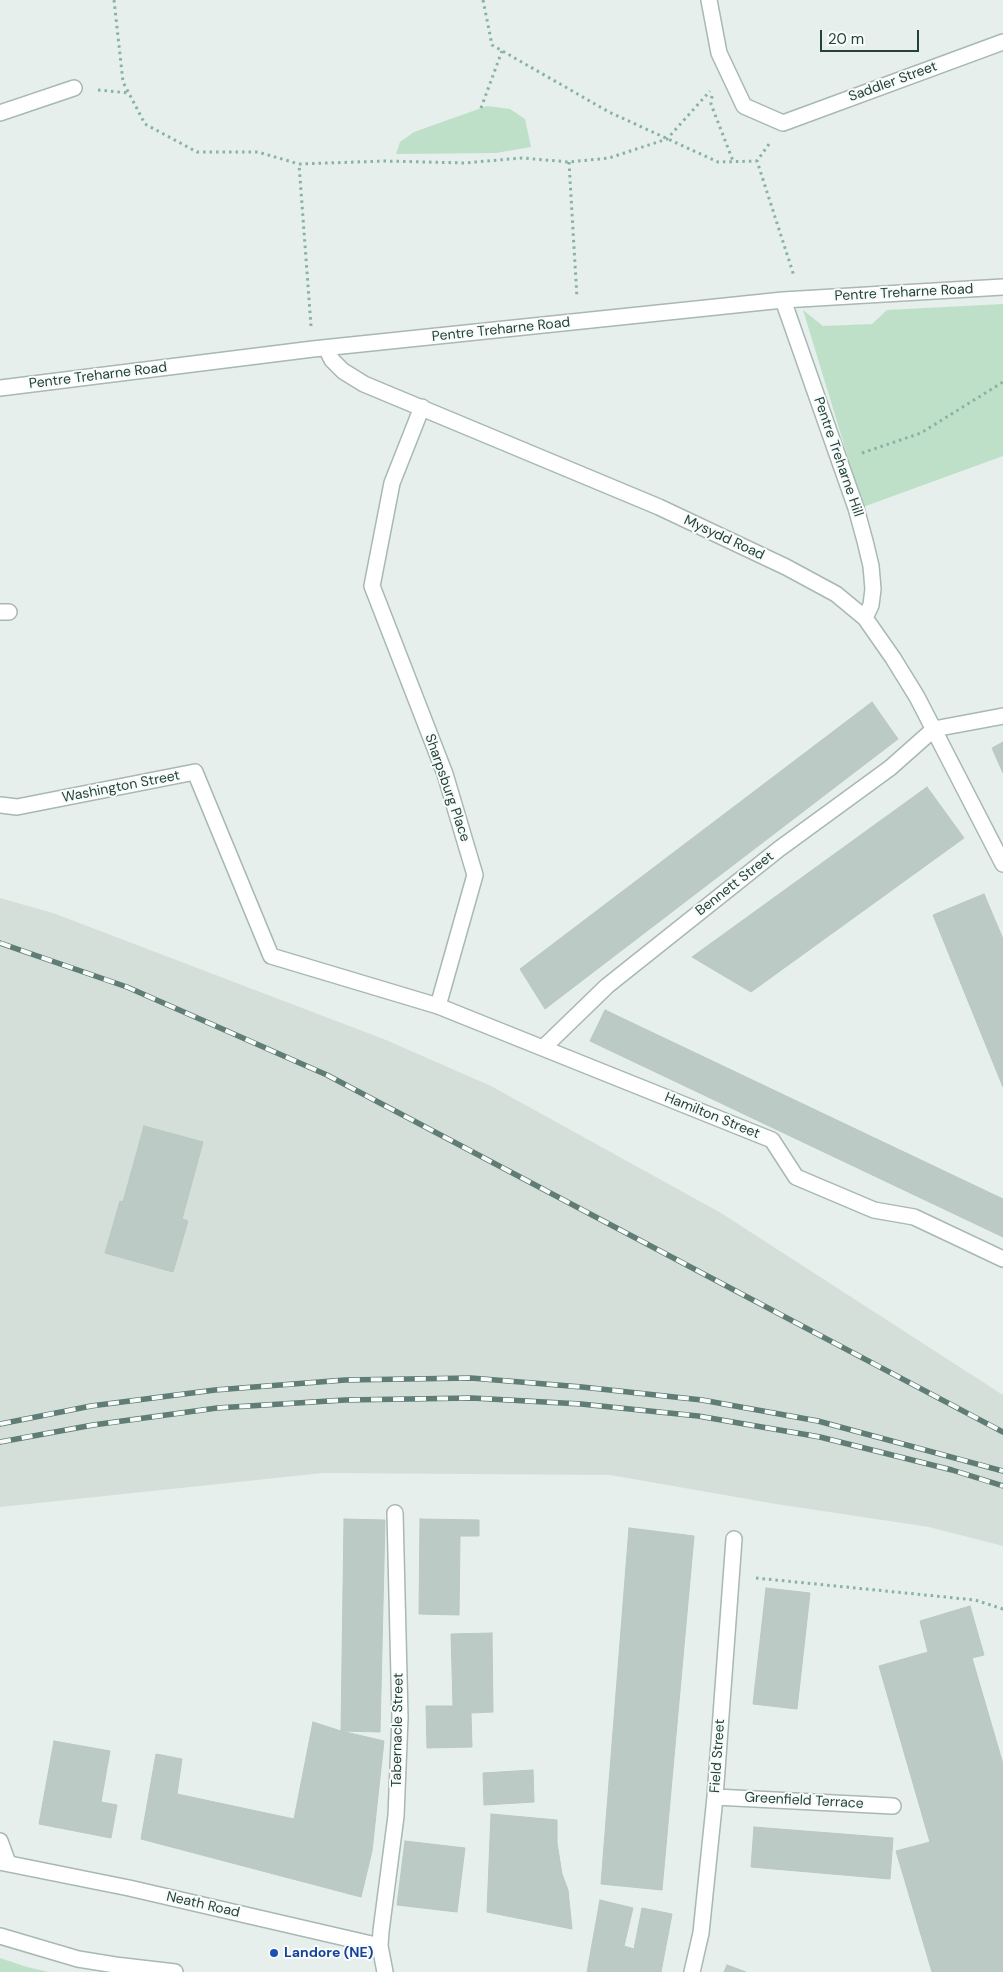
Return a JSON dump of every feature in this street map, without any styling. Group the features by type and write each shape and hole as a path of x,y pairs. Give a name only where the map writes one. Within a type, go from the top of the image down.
{"street":[{"path":"708,0 719,53 744,106 783,123"},
{"name":"Saddler Street","path":"783,123 1003,42"},
{"path":"0,113 74,88"},
{"name":"Pentre Treharne Road","path":"0,388 319,349 801,298 1003,287"},
{"name":"Pentre Treharne Hill","path":"783,300 856,508 871,566 873,589 871,605 865,618"},
{"name":"Mysydd Road","path":"319,349 350,376 364,384 658,507 786,567 836,594 865,618 898,666 934,729 1003,864"},
{"name":"Sharpsburg Place","path":"422,408 392,483 372,586 445,774 475,875 438,1006"},
{"path":"934,729 1003,716"},
{"name":"Bennett Street","path":"543,1048 606,986 779,850 890,768 934,729"},
{"name":"Washington Street","path":"0,805 17,807 195,772 271,956 438,1006"},
{"name":"Hamilton Street","path":"438,1006 772,1140 796,1177 874,1210 914,1216 1003,1259"},
{"name":"Tabernacle Street","path":"380,1946 396,1816 400,1718 395,1513"},
{"name":"Field Street","path":"692,1972 701,1933 715,1797 734,1539"},
{"name":"Greenfield Terrace","path":"715,1797 893,1806"},
{"path":"0,1841 4,1862"},
{"name":"Neath Road","path":"4,1862 129,1888 380,1946"},
{"path":"0,1936 78,1958 115,1966 175,1972"},
{"path":"380,1946 385,1972"}],"path":[{"path":"114,0 123,82 145,124 197,152 258,152 299,164 385,161 464,163 522,158 569,162 609,158 667,139 714,87"},
{"path":"483,0 492,45 502,51 609,112 718,162 757,161"},
{"path":"481,108 502,51"},
{"path":"74,88 129,94"},
{"path":"757,161 783,123"},
{"path":"757,161 801,298"},
{"path":"569,162 579,321"},
{"path":"299,164 319,349"},
{"path":"839,460 921,433 1003,382"},
{"path":"730,1575 975,1600 1003,1609"}],"shaded area":[{"path":"0,898 53,913 386,1040 491,1086 721,1213 1003,1395 1003,1546 929,1527 776,1504 610,1475 323,1473 0,1507"}],"green space":[{"path":"487,106 510,109 525,119 531,147 496,153 396,154 400,142 414,132"},
{"path":"1003,304 1003,456 863,507 803,310 823,326 872,324 887,310"},
{"path":"0,1958 27,1967 49,1972 0,1972"}],"building":[{"path":"872,702 898,739 545,1009 520,969"},
{"path":"1003,742 1003,773 992,748"},
{"path":"927,787 964,838 751,992 692,957"},
{"path":"984,894 1003,939 1003,1087 933,915"},
{"path":"605,1010 1003,1199 1003,1237 590,1041"},
{"path":"144,1126 203,1142 182,1219 188,1221 173,1272 105,1253 120,1201 123,1202"},
{"path":"344,1519 385,1520 380,1732 341,1731"},
{"path":"420,1519 479,1520 479,1536 460,1536 459,1615 419,1614"},
{"path":"629,1528 694,1536 662,1890 601,1884"},
{"path":"766,1588 810,1593 797,1709 753,1704"},
{"path":"970,1606 984,1655 972,1658 1003,1764 1003,1972 932,1972 896,1851 930,1842 879,1666 928,1652 920,1621"},
{"path":"492,1633 493,1712 471,1713 472,1747 427,1748 426,1706 453,1706 451,1634"},
{"path":"313,1722 384,1741 372,1851 361,1897 141,1839 156,1754 182,1759 177,1794 294,1819"},
{"path":"54,1741 110,1751 101,1802 117,1805 111,1838 39,1824"},
{"path":"533,1770 534,1802 484,1805 483,1773"},
{"path":"491,1814 557,1820 557,1843 562,1874 568,1890 572,1929 487,1912"},
{"path":"754,1827 893,1838 890,1879 751,1867"},
{"path":"405,1841 465,1848 457,1912 397,1905"},
{"path":"600,1900 633,1908 624,1946 634,1949 642,1908 672,1914 661,1972 587,1972"},
{"path":"727,1965 746,1972 724,1972"}],"railway":[{"path":"0,943 127,987 327,1075 1003,1432"},
{"path":"0,1424 91,1406 215,1390 345,1380 471,1378 582,1387 702,1400 818,1421 1003,1471"},
{"path":"0,1442 93,1425 217,1408 345,1400 472,1398 581,1404 698,1416 820,1437 952,1470 1003,1486"}],"place":[{"name":"Landore (NE)","path":"274,1953"}]}
